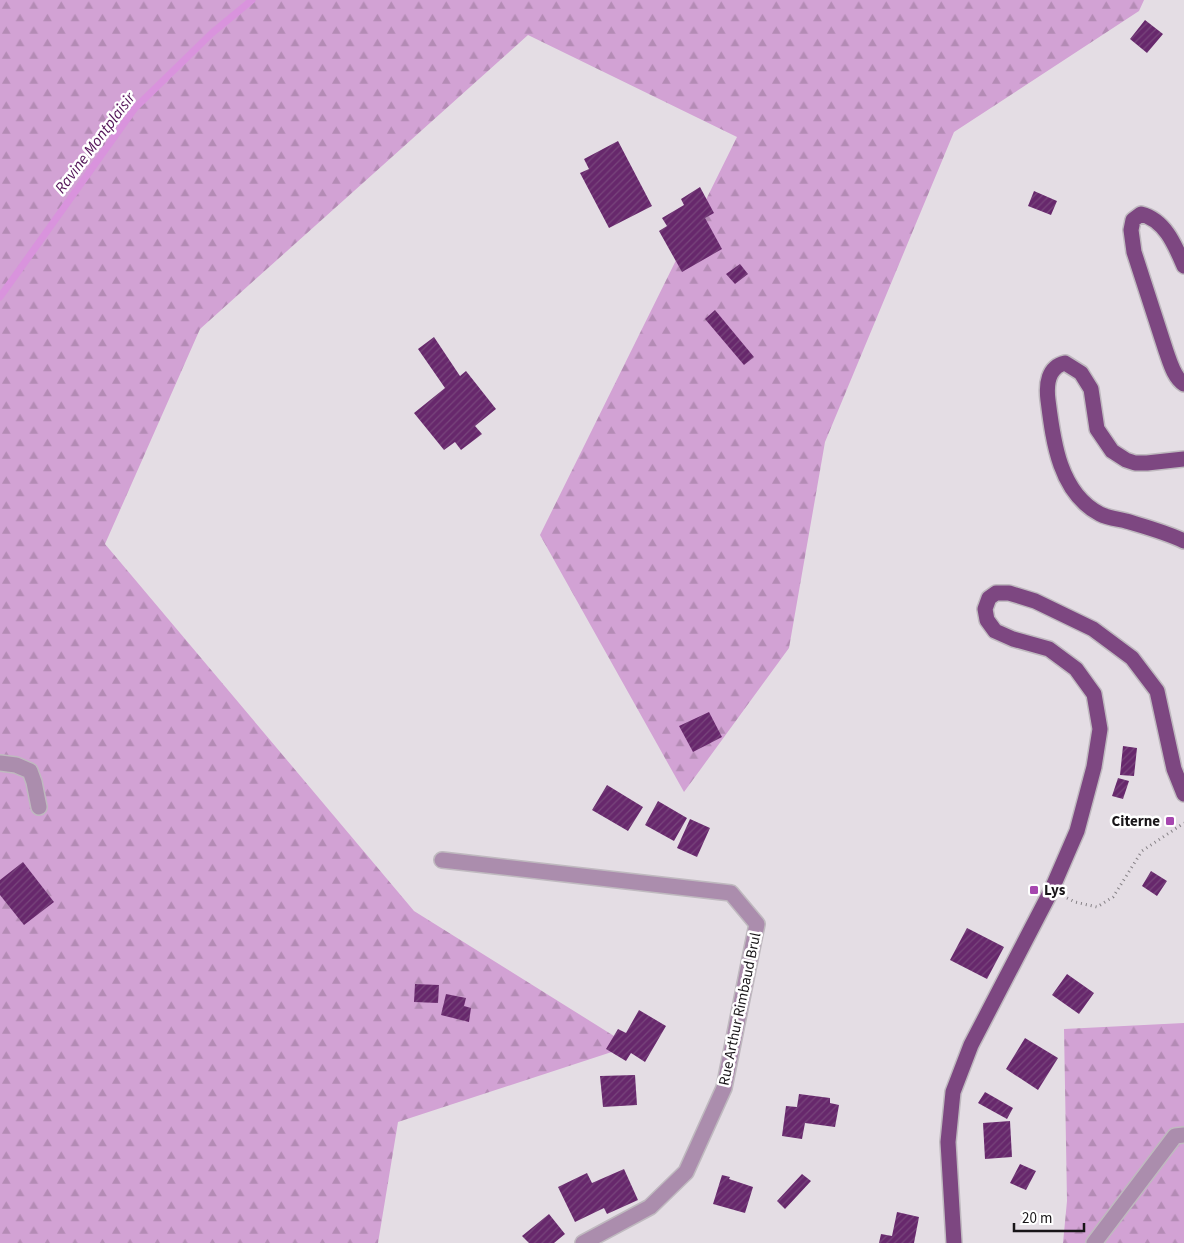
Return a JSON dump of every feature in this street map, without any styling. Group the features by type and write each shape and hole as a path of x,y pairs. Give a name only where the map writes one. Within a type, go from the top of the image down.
{"main road":[{"path":"1184,266 1176,245 1160,224 1150,216 1141,214 1133,220 1131,230 1134,252 1166,351 1180,382 1184,384"},
{"path":"1184,459 1147,463 1126,460 1112,451 1097,429 1091,389 1081,372 1065,363 1056,365 1051,371 1047,394 1054,447 1071,488 1083,502 1100,514 1164,532 1184,541"},
{"path":"954,1243 948,1142 953,1092 971,1045 1051,891 1077,831 1094,767 1100,729 1094,694 1076,669 1049,649 1013,639 994,630 987,620 985,609 989,598 996,592 1009,593 1035,600 1094,629 1132,658 1157,691 1174,769 1184,794"}],"street":[{"path":"0,763 30,771 39,807"},
{"name":"Rue Arthur Rimbaud Brul","path":"442,860 731,893 757,924 724,1088 686,1172 650,1207 584,1243"},
{"path":"1094,1243 1175,1136 1184,1135"}],"path":[{"path":"1051,891 1075,902 1097,906 1113,897 1142,851 1184,823"}],"green space":[{"path":"0,0 1144,0 1139,11 954,132 825,442 789,648 684,792 540,535 737,137 528,35 200,329 105,544 414,911 630,1046 398,1122 378,1243 0,1243"},
{"path":"1184,1023 1184,1243 1063,1243 1067,1201 1064,1029"}],"building":[{"path":"1145,20 1163,34 1147,53 1130,39"},
{"path":"618,141 652,206 609,228 580,173 589,169 584,159"},
{"path":"700,187 714,213 705,218 722,249 682,272 659,231 667,226 662,218 684,205 681,199"},
{"path":"1034,191 1057,201 1051,215 1028,206"},
{"path":"740,264 748,274 735,284 726,274"},
{"path":"715,310 754,357 744,365 705,319"},
{"path":"434,337 460,376 466,371 496,409 475,426 482,434 461,450 455,442 444,450 414,413 445,388 418,349"},
{"path":"709,712 722,737 693,752 679,726"},
{"path":"1123,746 1137,748 1134,776 1120,775"},
{"path":"1118,778 1129,781 1123,799 1112,796"},
{"path":"607,785 643,807 628,831 592,810"},
{"path":"658,801 687,818 674,841 645,825"},
{"path":"690,819 710,828 697,857 677,848"},
{"path":"23,862 54,902 24,925 0,895 0,880"},
{"path":"1151,871 1167,881 1157,896 1142,886"},
{"path":"967,928 1004,947 987,979 950,960"},
{"path":"1067,974 1094,993 1079,1014 1052,995"},
{"path":"415,984 439,985 438,1003 414,1002"},
{"path":"446,994 466,998 464,1006 471,1008 469,1022 441,1015"},
{"path":"639,1010 666,1026 645,1062 631,1053 626,1061 606,1049 618,1029 626,1033"},
{"path":"1025,1038 1058,1058 1038,1090 1006,1069"},
{"path":"635,1075 637,1105 603,1107 600,1076"},
{"path":"985,1092 1013,1108 1007,1119 978,1103"},
{"path":"799,1094 830,1098 830,1103 839,1105 835,1127 805,1123 802,1139 782,1136 786,1106 797,1107"},
{"path":"1010,1121 1012,1157 985,1159 983,1123"},
{"path":"1020,1164 1036,1171 1026,1190 1010,1183"},
{"path":"624,1169 638,1200 607,1214 604,1208 575,1222 558,1187 587,1173 592,1183"},
{"path":"802,1174 811,1181 785,1209 777,1201"},
{"path":"722,1175 753,1187 745,1213 713,1204"},
{"path":"897,1212 919,1217 914,1243 879,1243 881,1234 892,1236"},
{"path":"549,1214 565,1234 554,1243 529,1243 522,1236"}],"waterway":[{"name":"Ravine Montplaisir","path":"0,297 135,108 212,33 252,0"}],"place":[{"name":"Citerne","path":"1170,821"},
{"name":"Lys","path":"1034,890"}]}
